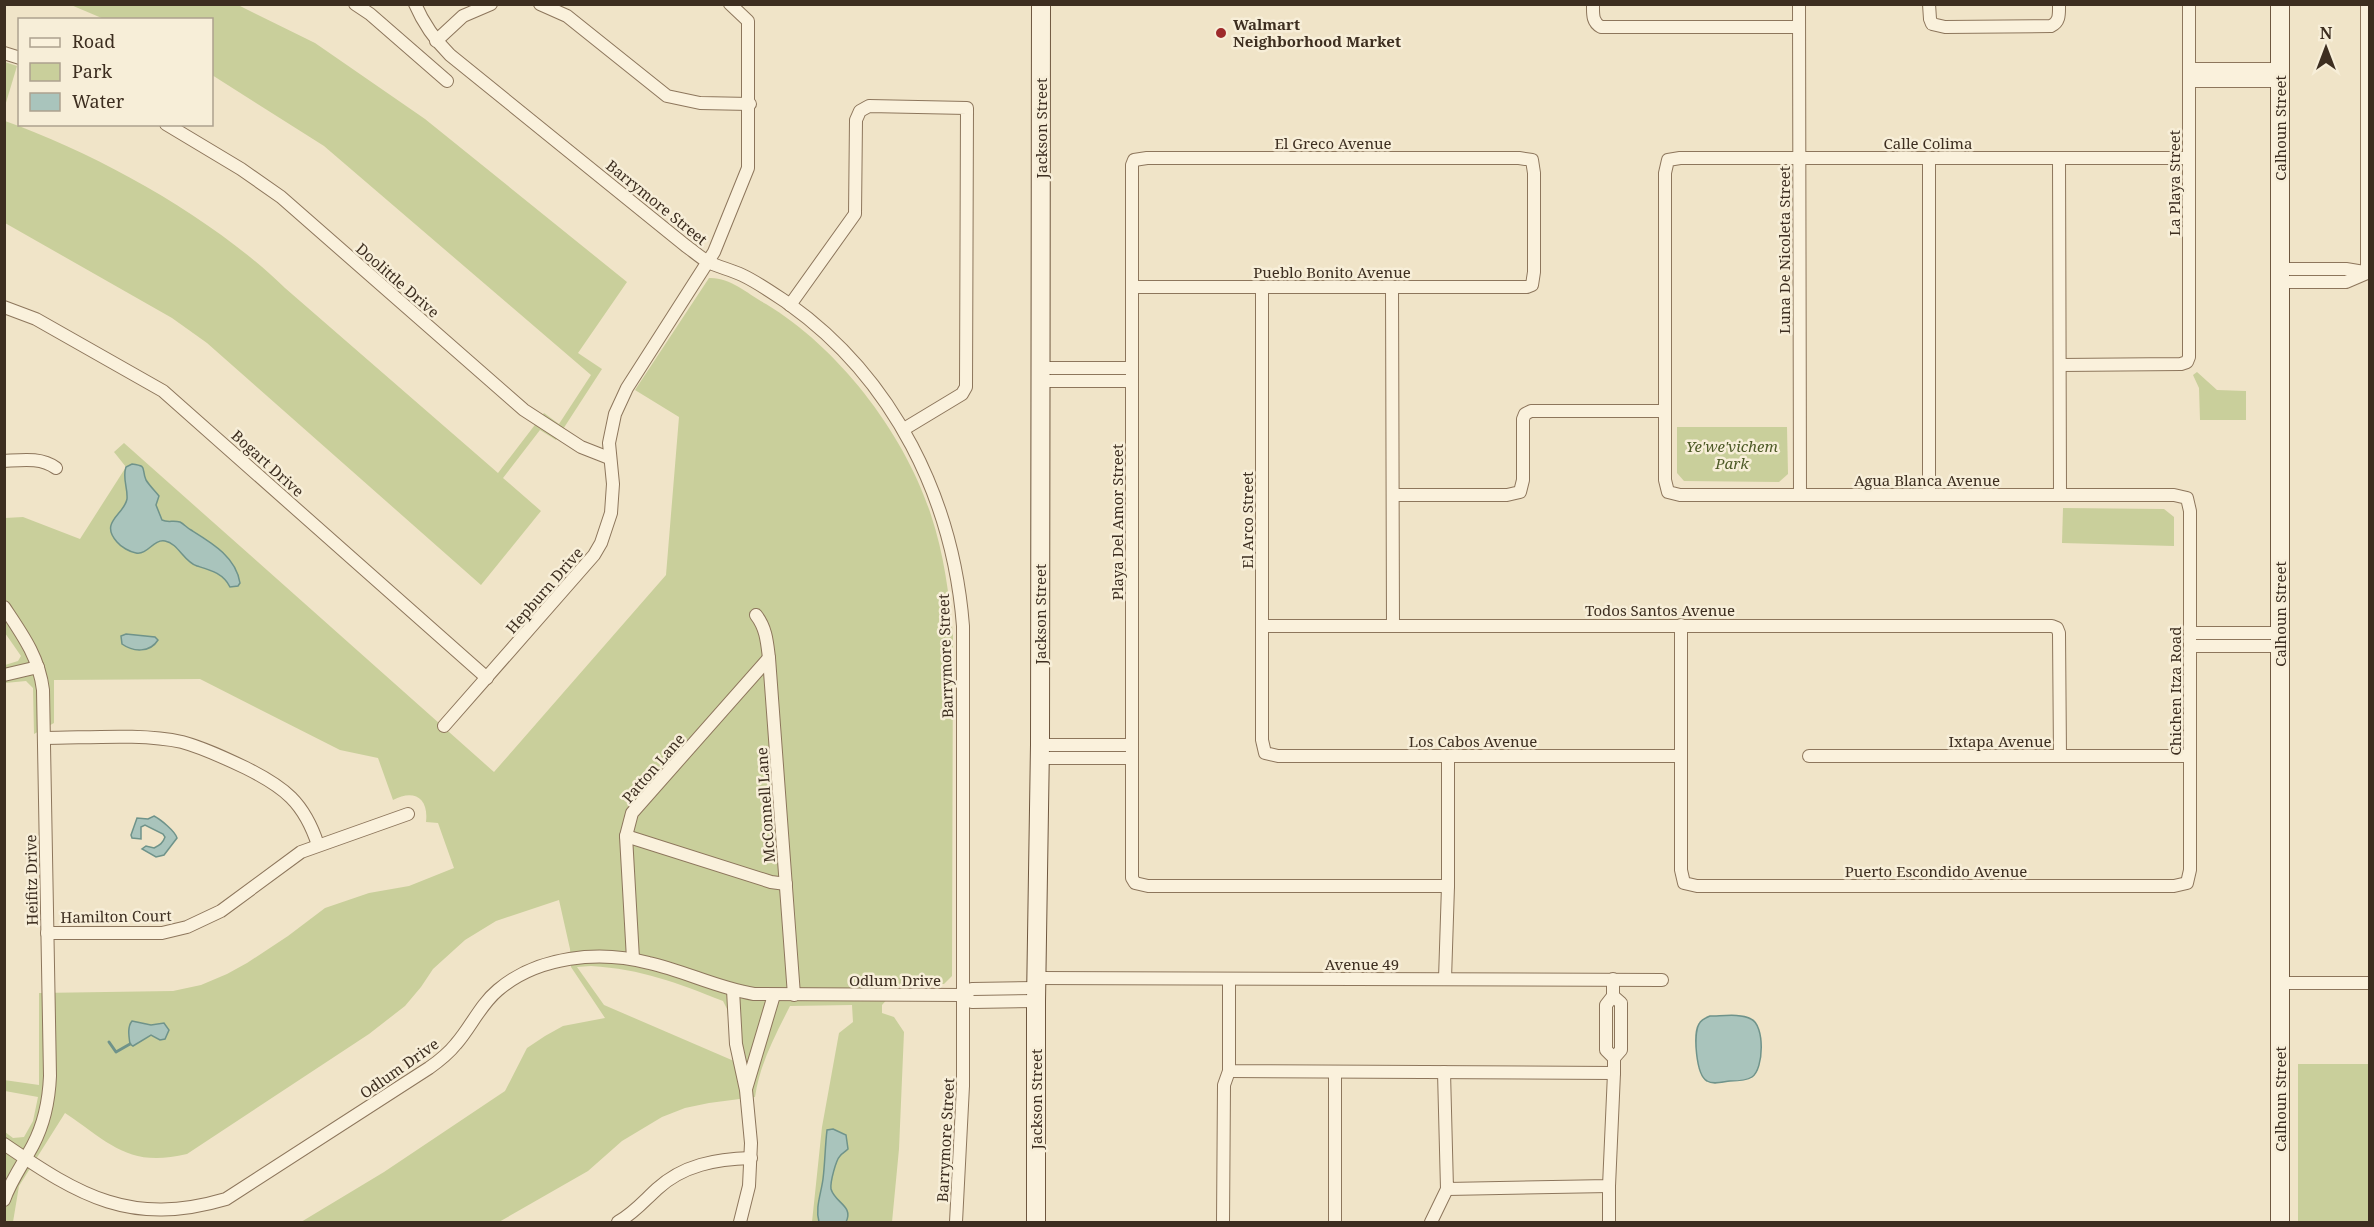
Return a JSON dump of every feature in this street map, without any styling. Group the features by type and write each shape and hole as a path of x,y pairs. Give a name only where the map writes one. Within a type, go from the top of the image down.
{"street":[{"path":"355,4 370,14 447,81"},
{"name":"Barrymore Street","path":"416,4 422,21 436,41 686,246 708,261 742,275 790,305 821,330 865,375 904,429 926,474 943,517 957,576 961,609 961,1151 956,1222"},
{"path":"436,41 463,16 491,4"},
{"path":"540,4 567,16 667,96 700,103 750,104"},
{"name":"Hepburn Drive","path":"444,726 594,555 601,543 609,521 613,498 609,458 611,428 620,400 708,261 748,168 750,104 748,21 730,4"},
{"name":"Jackson Street","path":"1036,1222 1036,989 1040,751 1041,4"},
{"path":"1593,4 1596,24 1609,27 1799,27"},
{"name":"Luna De Nicoleta Street","path":"1799,4 1800,495"},
{"path":"1929,4 1932,24 1945,27 2051,26 2056,24 2059,4"},
{"name":"La Playa Street","path":"2060,365 2174,365 2187,362 2189,349 2189,4"},
{"name":"Calhoun Street","path":"2280,4 2280,1222"},
{"path":"2280,276 2346,269 2368,273 2367,4"},
{"path":"2189,75 2280,75"},
{"path":"790,305 855,214 856,120 860,111 869,106 967,108 966,387 962,394 904,429"},
{"name":"Doolittle Drive","path":"169,126 241,169 281,197 524,410 581,447 609,458"},
{"name":"El Greco Avenue","path":"1134,160 1147,158 1519,158 1532,160 1534,173 1532,285"},
{"name":"Calle Colima","path":"1665,411 1665,173 1668,160 1680,158 2189,158"},
{"path":"1929,158 1929,495"},
{"path":"2060,158 2060,495"},
{"name":"Playa Del Amor Street","path":"1134,160 1131,173 1131,287 1132,870 1135,883 1148,886 1448,886"},
{"name":"Pueblo Bonito Avenue","path":"1131,287 1519,287 1532,285"},
{"name":"El Arco Street","path":"1262,287 1262,740 1265,753"},
{"path":"1392,287 1393,626"},
{"name":"Bogart Drive","path":"4,307 36,319 163,391 487,678"},
{"path":"1041,375 1132,375"},
{"path":"1393,495 1507,495 1520,492 1523,419 1525,414 1531,411 1665,411"},
{"name":"Agua Blanca Avenue","path":"1665,411 1665,480 1668,492 1680,495 2174,495 2187,498"},
{"path":"4,461 38,460 56,468"},
{"name":"Chichen Itza Road","path":"2187,498 2190,511 2190,870 2187,883"},
{"name":"Heifitz Drive","path":"4,607 30,646 43,690 49,1090 41,1126 4,1200"},
{"name":"McConnell Lane","path":"756,615 763,624 767,636 794,995"},
{"path":"1681,625 1681,756"},
{"name":"Todos Santos Avenue","path":"1262,626 2044,625 2057,628 2060,641 2060,756"},
{"path":"2190,639 2280,639"},
{"name":"Patton Lane","path":"633,960 626,836 632,813 769,658"},
{"path":"4,675 38,667"},
{"path":"44,738 151,738 180,742 206,750 271,781 287,793 301,808 312,826 318,845"},
{"path":"1040,751 1132,751"},
{"name":"Los Cabos Avenue","path":"1265,753 1278,756 1681,756"},
{"path":"1445,979 1448,756"},
{"name":"Puerto Escondido Avenue","path":"1681,756 1681,870 1684,883 1697,886 2174,886 2187,883"},
{"name":"Ixtapa Avenue","path":"1809,756 2190,756"},
{"name":"Hamilton Court","path":"47,933 162,933 187,927 221,911 294,857 318,845 408,814"},
{"path":"626,836 771,882 786,884"},
{"name":"Odlum Drive","path":"4,1144 81,1197 122,1215 166,1219 207,1209 429,1068 457,1044 497,990 533,968 551,962 579,958 633,960 673,970 733,990 774,995 962,995 972,989 1036,989"},
{"name":"Avenue 49","path":"1036,989 1061,979 1662,980"},
{"path":"1223,1222 1224,1085 1228,1071 1229,979"},
{"path":"1609,1222 1614,1058 1606,1050 1606,1005 1613,996 1613,979"},
{"path":"2280,983 2370,983"},
{"path":"994,989 994,1002"},
{"name":"Odlum Drive","path":"962,995 972,1002 994,1002 1036,989"},
{"path":"733,990 735,1044 746,1090 751,1158 749,1186 740,1222"},
{"path":"746,1090 774,995"},
{"path":"1613,996 1621,1003 1622,1050 1614,1058"},
{"path":"1606,1029 1621,1029"},
{"path":"1228,1071 1614,1072"},
{"path":"1335,1072 1335,1222"},
{"path":"1431,1222 1447,1189 1444,1072"},
{"path":"618,1222 635,1211 667,1181 685,1170 705,1163 751,1158"},
{"path":"1447,1189 1609,1186"}],"green space":[{"path":"71,5 238,5 315,43 425,119 627,282 578,353 602,369 556,440 540,430 503,478 541,511 481,585 207,343 172,318 5,223 5,121 116,170 190,213 224,237 256,262 498,473 544,413 559,424 591,375 324,146 213,76 213,18 102,18"},
{"path":"4,62 17,66 5,106"},
{"path":"709,278 732,283 793,322 843,369 887,424 905,454 931,515 945,574 953,635 952,976 944,984 901,984 882,1005 882,1013 894,1017 904,1032 899,1149 892,1222 812,1222 822,1127 839,1033 853,1022 852,1005 790,1006 764,1061 755,1097 685,1108 662,1117 622,1141 588,1171 499,1222 301,1222 384,1172 505,1091 527,1048 563,1026 605,1018 571,967 570,949 559,900 496,921 465,940 433,969 405,1006 369,1034 187,1154 167,1158 135,1155 109,1143 65,1113 19,1186 13,1222 5,1222 5,1132 13,1138 24,1137 33,1121 38,1097 5,1091 4,1080 39,1085 39,993 173,991 201,985 247,963 325,908 369,893 409,886 454,868 438,823 426,822 425,806 418,798 407,795 393,800 378,758 340,750 200,679 54,680 54,723 34,734 33,688 26,681 5,683 5,665 18,661 21,656 5,633 5,518 23,517 80,539 126,467 114,452 124,443 494,772 666,575 679,417 635,390","holes":["577,967 609,968 659,978 723,1001 727,1009 734,1061 604,1005"]},
{"path":"2197,372 2217,390 2246,391 2246,420 2200,420 2199,388 2193,375"},
{"name":"Ye'we'vichem Park","path":"1677,427 1787,427 1788,474 1779,482 1684,481 1677,473"},
{"path":"2063,508 2164,509 2174,517 2174,546 2062,543"},
{"path":"2298,1064 2369,1064 2369,1222 2298,1222"}],"water":[{"path":"132,464 143,468 146,480 159,496 156,505 162,520 180,522 222,552 238,574 240,583 238,586 230,587 220,575 192,564 170,542 157,542 144,552 136,553 117,542 112,535 111,524 125,505 127,491 125,471 126,467"},
{"path":"126,634 155,637 158,640 151,647 136,650 122,644 121,636"},
{"path":"154,816 163,822 177,838 164,855 156,857 142,849 146,846 154,848 160,845 165,837 163,834 145,825 141,827 141,839 132,838 131,835 137,818 148,819"},
{"path":"1710,1016 1742,1016 1756,1023 1761,1038 1761,1057 1752,1077 1715,1083 1703,1077 1698,1063 1696,1036 1700,1023"},
{"path":"132,1021 151,1025 164,1023 169,1030 165,1039 160,1040 151,1035 133,1046 130,1044 129,1032"},
{"path":"833,1129 846,1135 848,1149 837,1162 831,1189 846,1208 848,1217 846,1222 819,1222 818,1206 827,1130"}],"waterway":[{"path":"109,1042 116,1052 130,1044"}],"place":[{"name":"Walmart Neighborhood Market","path":"1221,33"}]}
